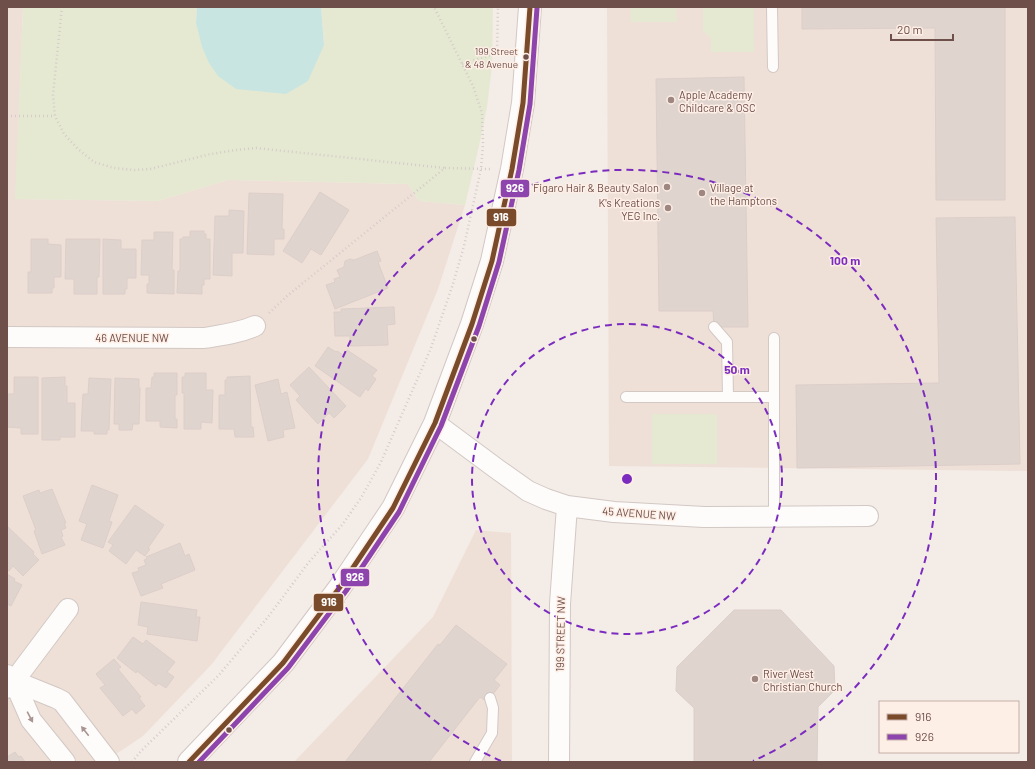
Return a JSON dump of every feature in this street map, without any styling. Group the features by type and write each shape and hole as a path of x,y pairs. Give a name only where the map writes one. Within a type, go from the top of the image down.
{"main road":[{"path":"189,762 283,663 340,587 393,508 435,423 472,324 492,261 512,169 523,103 530,7"}],"street":[{"name":"46 AVENUE NW","path":"7,337 204,338 242,331 255,326"},
{"name":"45 AVENUE NW","path":"435,423 528,491 567,506 614,512 704,517 868,516"},
{"name":"199 STREET NW","path":"559,762 560,604 567,506"},
{"path":"9,682 68,609"},
{"path":"9,682 31,720 65,762"},
{"path":"9,682 62,701 109,762"}],"lane":[{"path":"772,7 773,68"},
{"path":"714,328 727,342 728,397"},
{"path":"774,338 774,516"},
{"path":"626,397 774,397"},
{"path":"475,762 492,733 493,708 490,698"}],"path":[{"path":"62,7 53,95 55,116 64,134 78,150 94,162 114,168 134,170 150,169 212,154 256,148 445,168 512,169"},
{"path":"132,762 141,751 218,676 268,617 310,562 342,525 361,498 380,462 432,348 464,246 481,169 483,144 482,113 472,86 434,7"},
{"path":"462,64 497,53 498,7"},
{"path":"7,116 55,116"},
{"path":"255,326 288,296 445,168"}],"shaded area":[{"path":"7,7 23,7 16,199 158,201 228,180 408,184 419,201 465,205 438,289 368,459 211,665 143,736 104,762 7,762"},
{"name":"Village at the Hamptons","path":"607,7 1028,7 1028,471 609,466"},
{"path":"476,530 511,533 512,762 294,762 433,617"}],"green space":[{"path":"23,7 197,7 196,23 324,45 321,7 493,7 492,66 487,107 465,205 419,201 408,184 228,180 158,201 15,199"},
{"path":"630,7 676,7 677,22 631,22"},
{"path":"703,7 754,7 754,52 711,52 711,38 703,31"},
{"path":"652,414 717,414 717,464 652,464"}],"water":[{"path":"197,7 321,7 324,45 308,81 286,94 236,89 218,76 209,63 202,47 196,23"}],"building":[{"path":"802,7 1005,7 1005,200 936,200 935,28 802,29"},
{"name":"Village at the Hamptons","path":"744,77 748,327 714,327 713,311 659,311 656,79"},
{"path":"320,192 349,210 321,255 311,249 302,263 283,251"},
{"path":"249,193 283,194 282,229 284,229 284,239 274,239 274,255 247,254"},
{"path":"229,210 244,211 243,253 232,253 232,276 213,275 215,216 229,216"},
{"path":"1015,217 1020,464 797,468 796,385 939,383 936,218"},
{"path":"190,231 204,231 204,234 206,234 206,239 210,239 210,279 204,279 202,294 177,293 178,271 180,271 180,239 183,239 183,237 190,237"},
{"path":"154,232 173,232 172,270 174,270 174,294 147,293 149,275 141,275 142,240 154,240"},
{"path":"31,239 48,239 48,244 61,245 61,277 54,277 54,288 52,288 52,293 28,293 28,272 31,272"},
{"path":"66,239 100,239 97,294 74,294 74,279 65,279"},
{"path":"103,239 121,240 121,249 136,249 136,278 127,278 127,289 125,289 125,294 103,294"},
{"path":"377,251 381,261 378,262 388,288 335,309 326,285 335,282 334,279 340,277 337,270 344,267 345,261 350,259 354,260"},
{"path":"394,307 395,324 387,325 388,345 350,346 350,336 335,336 334,312 341,312 341,309"},
{"path":"328,347 343,355 347,350 377,370 372,376 376,379 368,391 366,388 360,397 315,366"},
{"path":"309,367 346,406 334,418 329,413 318,424 296,400 300,396 290,385"},
{"path":"154,373 177,373 175,419 177,419 177,428 160,427 160,421 146,421 146,388 151,388"},
{"path":"185,373 206,373 206,390 213,390 212,423 201,422 201,429 184,429 184,393 182,393 182,377 185,377"},
{"path":"250,376 251,427 253,427 254,437 235,437 234,429 219,429 219,395 225,395 225,380 227,380 227,377"},
{"path":"14,377 38,377 38,434 21,434 21,428 7,427 7,394 14,394"},
{"path":"65,377 65,386 67,386 67,403 75,403 75,437 60,437 60,440 42,440 42,378"},
{"path":"89,378 111,379 109,430 107,430 107,434 94,434 94,431 81,431 83,394 88,394"},
{"path":"115,378 139,379 139,424 133,424 132,430 119,430 119,424 114,424"},
{"path":"278,379 281,394 287,392 295,428 283,430 284,437 268,441 255,385"},
{"path":"92,485 118,495 109,521 112,522 103,548 81,540 87,524 79,521"},
{"path":"52,489 66,523 64,523 66,528 61,530 63,536 61,537 65,545 42,554 34,531 36,530 23,496 39,490 40,493"},
{"path":"135,505 164,525 148,548 150,549 145,556 136,550 126,564 109,551 113,545 108,542"},
{"path":"7,526 34,552 33,554 39,560 23,576 13,566 9,571 7,569"},
{"path":"180,543 185,556 189,554 195,570 161,584 163,588 141,596 132,573 139,571 138,568 146,565 144,560 147,559 146,557"},
{"path":"7,574 15,579 14,581 22,585 11,606 7,604"},
{"path":"141,602 197,610 196,617 200,617 197,641 147,634 148,627 138,625"},
{"name":"River West Christian Church","path":"734,610 781,610 834,666 835,690 818,707 817,762 694,762 694,708 676,691 677,667"},
{"path":"456,625 507,664 494,680 500,685 487,702 480,697 429,762 345,762 438,644 440,645"},
{"path":"133,637 143,644 146,640 175,662 167,672 174,677 166,688 158,683 156,686 117,658"},
{"path":"114,659 121,667 118,669 141,697 139,698 145,706 136,714 132,709 123,716 100,688 105,685 96,674"},
{"path":"15,752 19,757 21,756 25,762 7,762 7,757"}],"transit line":[{"name":"916","path":"189,762 283,663 340,587 393,508 435,423 472,324 492,261 512,169 523,103 530,7"},
{"name":"926","path":"199,762 288,668 346,591 399,512 441,426 479,326 499,262 519,170 530,104 537,8"}],"place":[{"name":"199 Street & 48 Avenue","path":"526,57"},
{"name":"Apple Academy Childcare & OSC","path":"671,100"},
{"name":"Figaro Hair & Beauty Salon","path":"667,187"},
{"name":"Village at the Hamptons","path":"702,193"},
{"name":"K's Kreations YEG Inc.","path":"668,208"},
{"name":"River West Christian Church","path":"755,679"}]}
